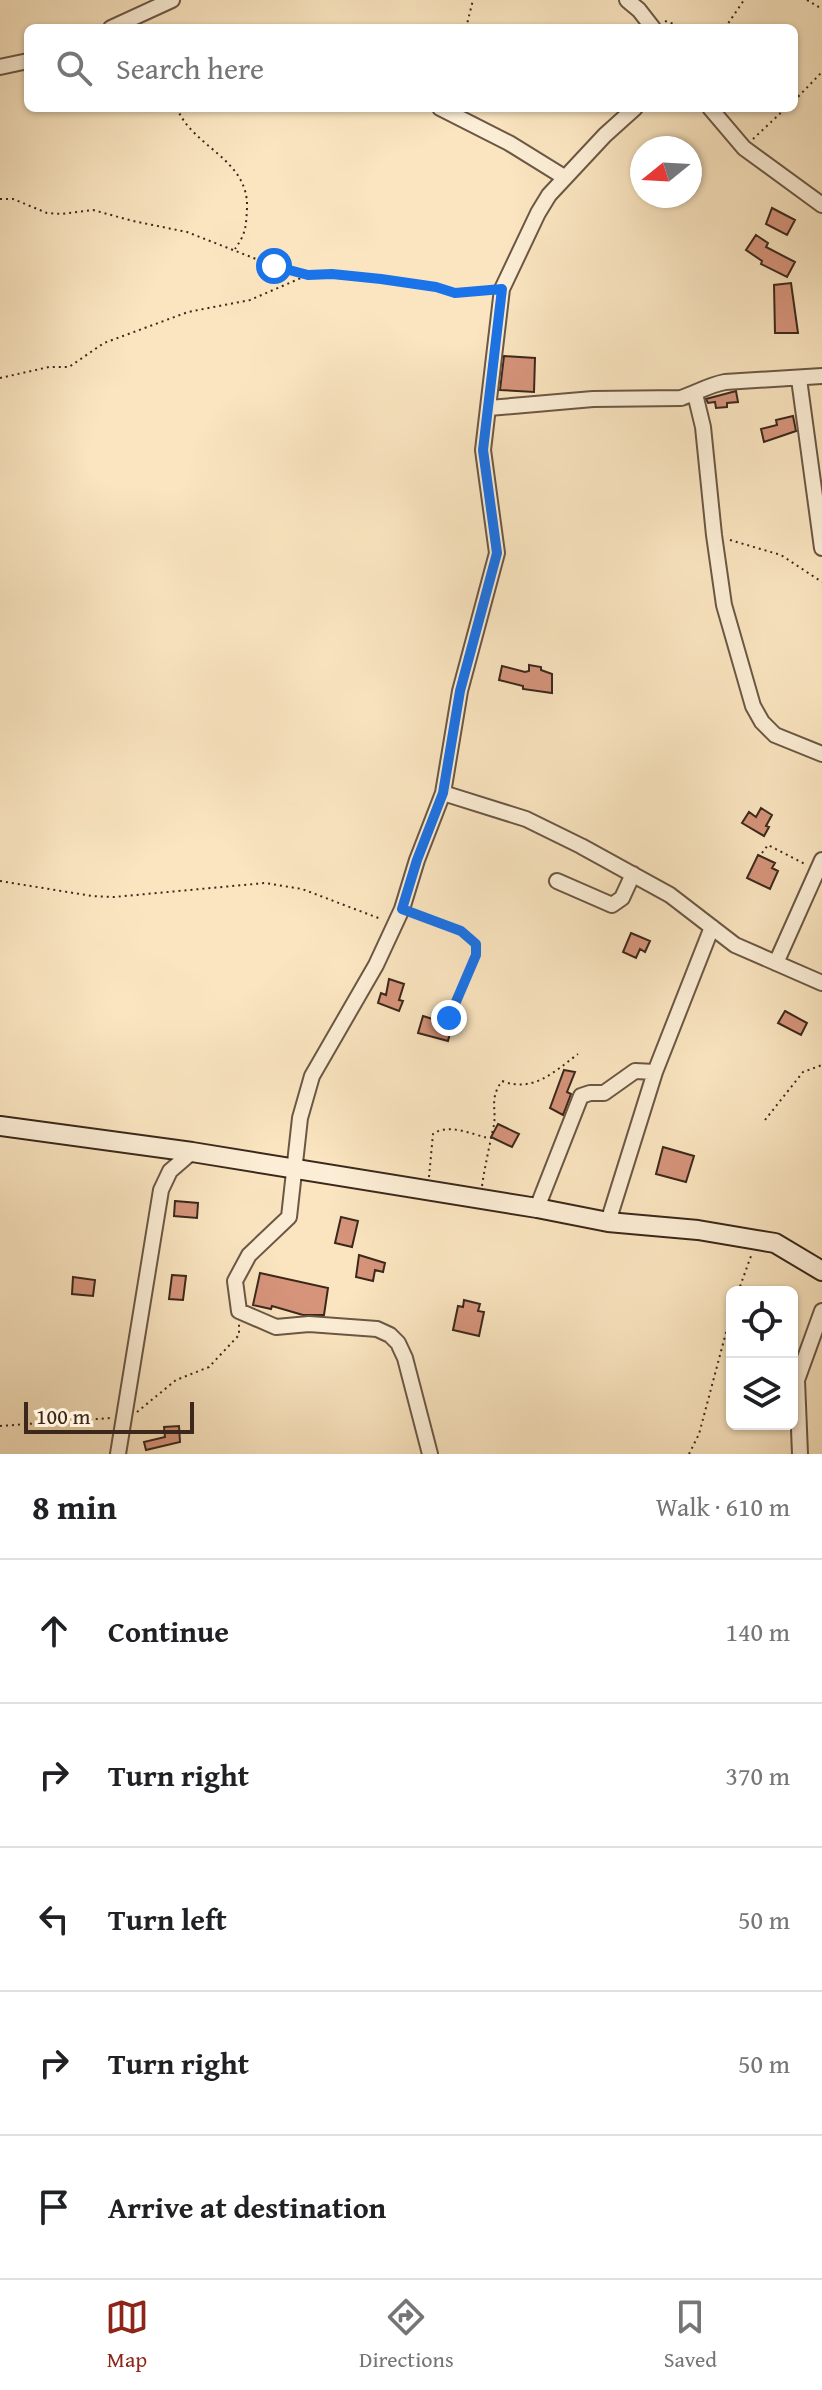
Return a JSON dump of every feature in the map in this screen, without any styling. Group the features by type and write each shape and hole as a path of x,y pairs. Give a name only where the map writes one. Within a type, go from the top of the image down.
{"street":[{"path":"120,24 172,0"},
{"path":"627,0 651,24"},
{"path":"0,67 24,62"},
{"path":"448,112 495,135 564,177"},
{"path":"430,1454 405,1358 390,1335 377,1329 309,1324 276,1327 239,1311 235,1281 249,1255 289,1217 300,1118 312,1076 376,965 402,909 443,793 460,691 497,553 483,450 502,289 538,213 564,177 631,112"},
{"path":"713,112 744,148 822,205"},
{"path":"489,408 593,399 681,398 712,384 822,376"},
{"path":"799,379 822,548"},
{"path":"695,394 705,442 724,605 753,706 775,735 822,754"},
{"path":"443,793 526,819 670,895 735,945 822,983"},
{"path":"776,963 819,865"},
{"path":"557,881 612,905 622,898 633,874"},
{"path":"608,1222 655,1072 712,927"},
{"path":"537,1208 581,1096 604,1093 635,1071 655,1072"},
{"path":"0,1126 192,1152 608,1222 698,1230 775,1243 822,1271"},
{"path":"118,1454 165,1178 158,1148"},
{"path":"165,1178 192,1152"},
{"path":"800,1454 797,1380 822,1311"}],"path":[{"path":"467,24 473,0"},
{"path":"728,24 744,0"},
{"path":"807,0 822,9"},
{"path":"651,24 669,21 676,24"},
{"path":"798,97 822,72"},
{"path":"179,112 184,121 233,167 243,184 247,201 246,232 234,251"},
{"path":"744,148 782,112"},
{"path":"0,199 13,199 47,213 93,210 187,232 308,275 381,279 455,293 502,289"},
{"path":"0,378 49,367 69,367 104,343 188,312 250,300 308,275"},
{"path":"714,535 781,555 822,582"},
{"path":"762,853 768,845 773,846 819,865"},
{"path":"0,881 114,897 265,883 302,889 393,924"},
{"path":"402,909 461,931 476,944 476,955 449,1018"},
{"path":"479,1199 489,1138 494,1128 494,1098 502,1081 516,1086 542,1081 578,1054"},
{"path":"765,1120 803,1072 822,1065"},
{"path":"428,1190 435,1131 446,1128 489,1138"},
{"path":"740,1286 757,1240"},
{"path":"0,1426 124,1417 147,1406 176,1380 209,1367 239,1335 239,1311"},
{"path":"689,1454 699,1434 726,1333"}],"building":[{"path":"772,208 795,220 787,235 766,224"},
{"path":"756,235 768,243 766,247 795,262 787,277 761,264 762,261 746,250"},
{"path":"791,283 798,333 775,333 774,285"},
{"path":"504,356 535,358 534,392 500,390"},
{"path":"736,391 738,402 727,403 727,407 716,408 715,402 708,403 706,399"},
{"path":"793,416 796,431 764,442 761,429 777,425 776,420"},
{"path":"529,665 541,667 541,670 552,674 552,693 523,689 523,686 499,680 502,666 525,672 529,671"},
{"path":"761,808 772,815 764,836 742,823 749,812 756,817"},
{"path":"758,855 775,863 772,868 778,871 770,889 747,878"},
{"path":"631,933 650,941 645,952 640,949 636,958 623,952"},
{"path":"389,979 404,984 399,1011 378,1003 381,993 386,995"},
{"path":"785,1011 807,1023 801,1035 778,1023"},
{"path":"423,1016 452,1025 448,1041 418,1033"},
{"path":"564,1070 575,1072 563,1115 550,1108"},
{"path":"498,1124 519,1134 512,1147 491,1137"},
{"path":"663,1147 694,1156 686,1182 656,1174"},
{"path":"175,1201 198,1203 197,1218 174,1216"},
{"path":"341,1217 358,1221 352,1247 335,1243"},
{"path":"359,1255 385,1263 383,1272 375,1270 373,1281 356,1277"},
{"path":"260,1273 328,1288 324,1315 303,1315 272,1306 271,1309 253,1305"},
{"path":"172,1275 186,1276 183,1300 169,1299"},
{"path":"73,1277 95,1280 93,1296 72,1294"},
{"path":"464,1300 480,1304 478,1311 484,1312 479,1336 453,1330 458,1306 463,1307"},
{"path":"179,1426 180,1442 146,1450 144,1442 165,1437 164,1427"}],"route":[{"path":"274,266 308,275 381,279 455,293 502,289 483,450 497,553 460,691 443,793 402,909 461,931 476,944 476,955 449,1018"}]}
